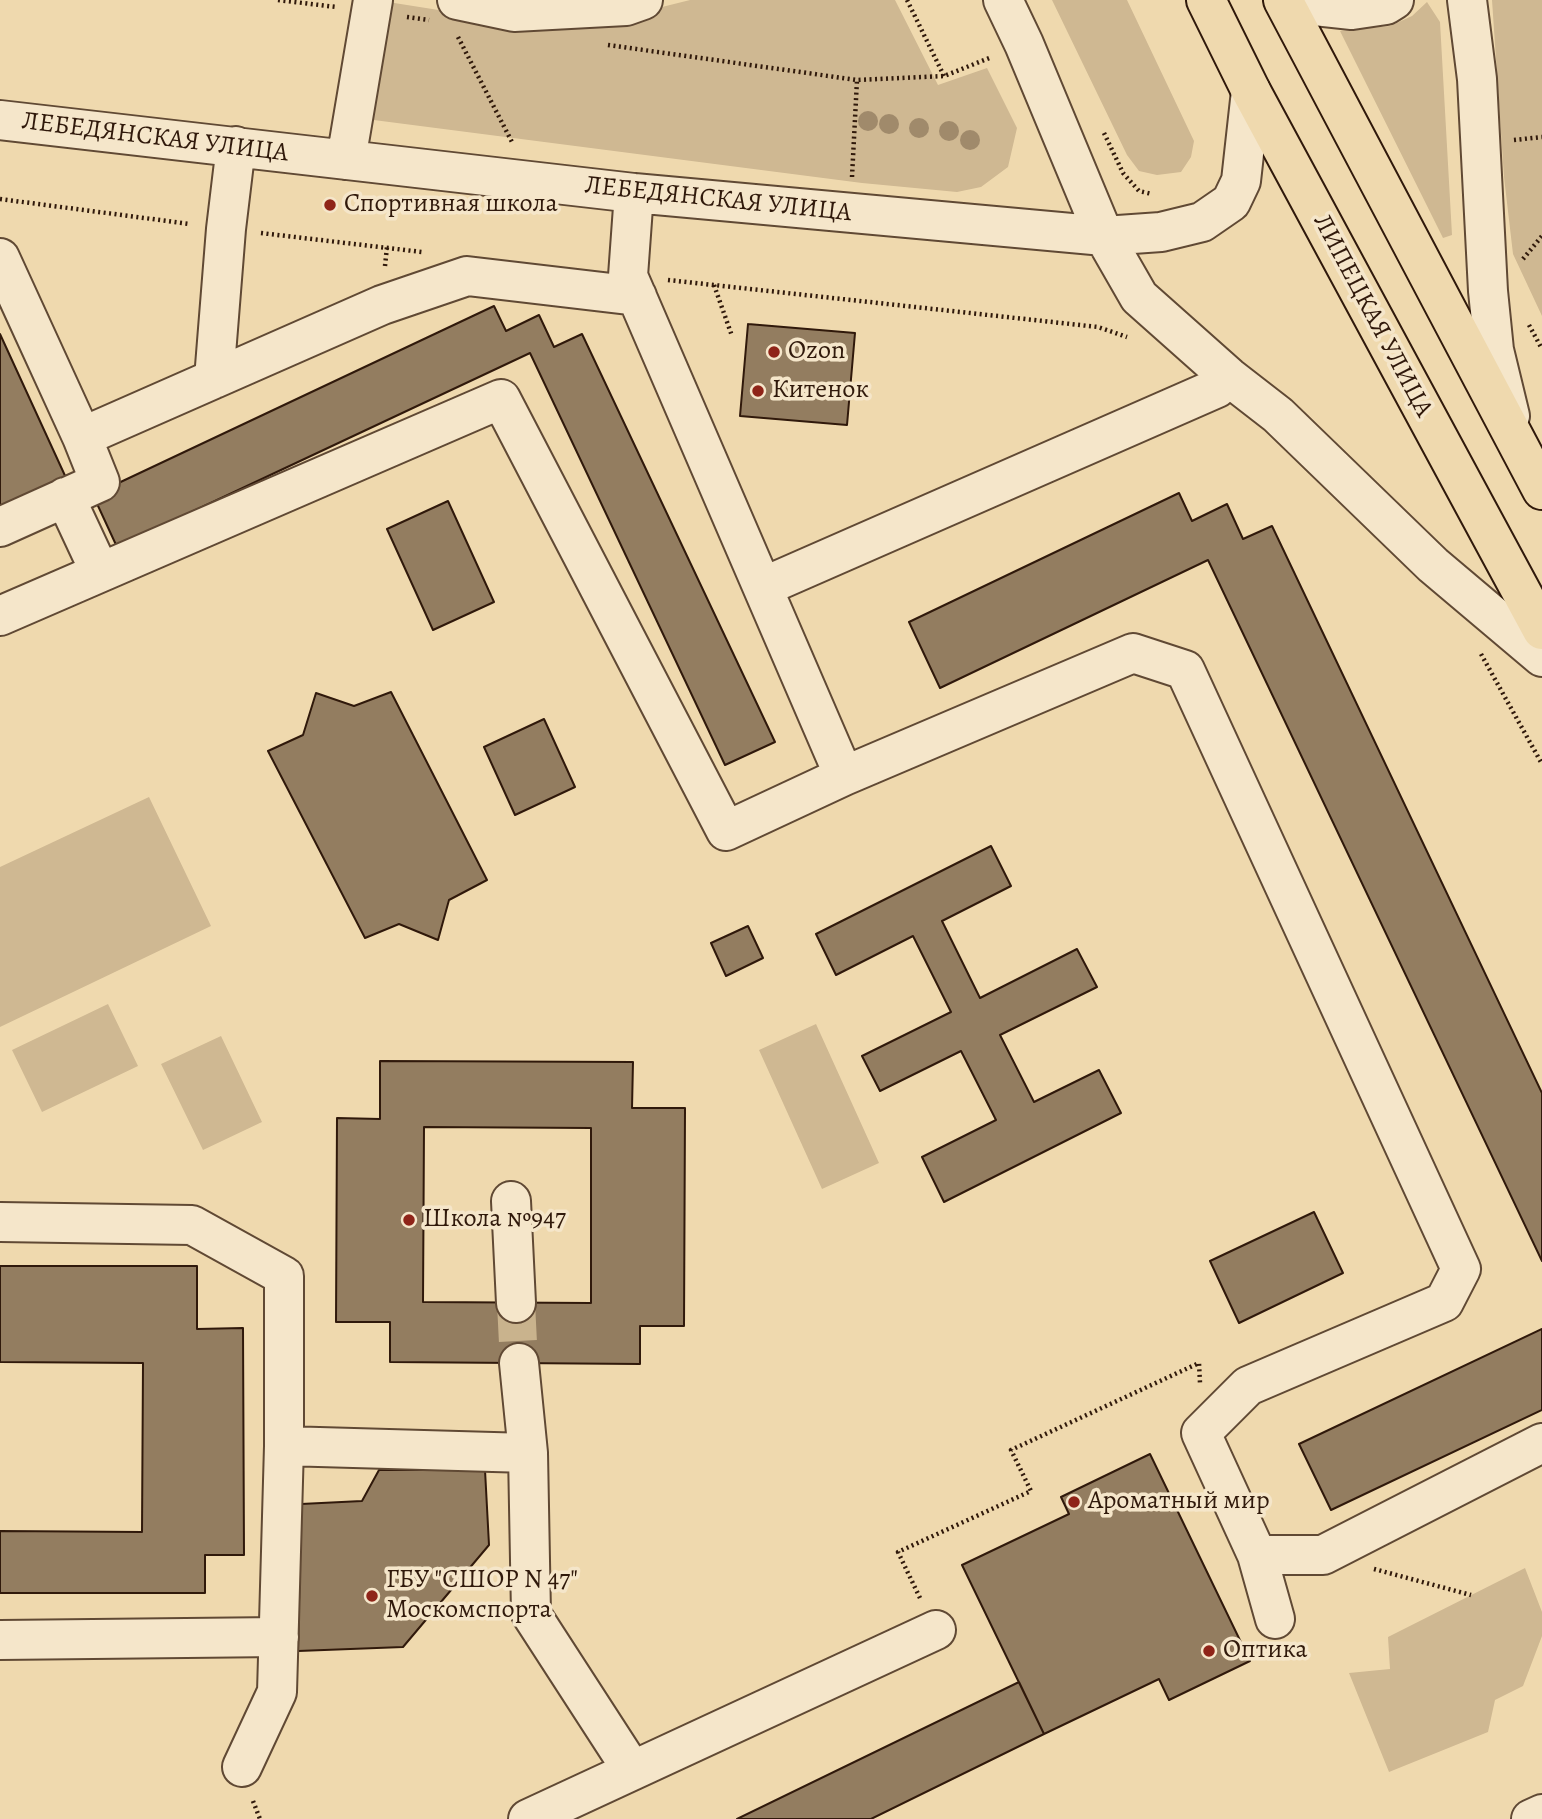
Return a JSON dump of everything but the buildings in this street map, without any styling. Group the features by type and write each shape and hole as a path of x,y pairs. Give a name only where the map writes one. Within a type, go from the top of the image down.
{"main road":[{"name":"ЛИПЕЦКАЯ УЛИЦА","path":"1206,0 1251,91 1542,630"},
{"path":"1283,0 1542,490"}],"street":[{"path":"451,19 514,12 625,6 643,0"},
{"path":"1003,0 1104,236 1139,298 1229,377 1278,415 1433,565 1542,657"},
{"path":"1306,0 1315,6 1352,10 1386,5 1394,0"},
{"path":"1467,0 1477,79 1493,338 1516,442"},
{"path":"346,160 372,6"},
{"name":"ЛЕБЕДЯНСКАЯ УЛИЦА","path":"0,120 634,193 1104,236 1161,232 1202,222 1231,202 1241,181 1251,91"},
{"path":"214,379 226,229 236,146"},
{"path":"634,193 633,286 844,776"},
{"path":"0,257 100,482 0,527"},
{"path":"82,437 382,305 467,276 633,286"},
{"path":"763,587 1217,388 1229,377"},
{"path":"0,615 501,398 726,831 844,776 1133,653 1185,670 1461,1269 1444,1302 1248,1386 1201,1433 1257,1555 1275,1619"},
{"path":"65,497 100,572"},
{"path":"511,1201 516,1303"},
{"path":"0,1223 192,1225 284,1276 284,1446 277,1692 242,1767"},
{"path":"519,1363 528,1453 531,1614 632,1770"},
{"path":"1257,1555 1323,1555 1542,1443"},
{"path":"284,1446 528,1453"},
{"path":"528,1819 936,1630"},
{"path":"0,1640 278,1637"},
{"path":"1531,1819 1542,1814"}],"path":[{"path":"278,0 372,6 451,19 514,147"},
{"path":"600,44 857,80 944,76 906,0"},
{"path":"851,190 857,80"},
{"path":"1100,126 1123,173 1139,191 1166,197"},
{"path":"1513,140 1542,136"},
{"path":"0,199 427,252"},
{"path":"1518,269 1526,254 1542,236"},
{"path":"714,285 732,336"},
{"path":"633,286 714,285 1098,327 1131,338"},
{"path":"1480,652 1542,764"},
{"path":"936,1630 898,1552 1031,1491 1011,1450 1199,1363 1201,1433"},
{"path":"1323,1555 1471,1595"}],"shaded area":[{"path":"690,0 895,0 938,85 987,68 1017,128 1008,167 981,187 957,192 862,183 366,119 388,2 508,21 622,17"},
{"path":"1052,0 1127,0 1194,141 1191,157 1181,172 1157,175 1139,171 1127,155"},
{"path":"1492,0 1542,0 1542,316 1513,254 1504,177"},
{"path":"1427,2 1440,22 1452,235 1443,238 1340,31 1390,26 1412,16"},
{"path":"149,797 211,926 0,1027 0,867"},
{"path":"108,1004 138,1066 42,1112 12,1050"},
{"path":"816,1024 879,1163 822,1189 759,1050"},
{"path":"221,1036 262,1122 203,1150 161,1064"},
{"path":"1525,1568 1542,1612 1542,1636 1523,1686 1495,1700 1488,1732 1389,1772 1349,1673 1390,1669 1388,1637"}],"tunnel":[{"path":"516,1303 519,1363"}],"place":[{"name":"Спортивная школа","path":"330,205"},
{"name":"Ozon","path":"774,352"},
{"name":"Китенок","path":"758,391"},
{"name":"Школа №947","path":"409,1220"},
{"name":"Ароматный мир","path":"1074,1502"},
{"name":"ГБУ \"СШОР N 47\" Москомспорта","path":"372,1596"},
{"name":"Оптика","path":"1209,1651"}]}
